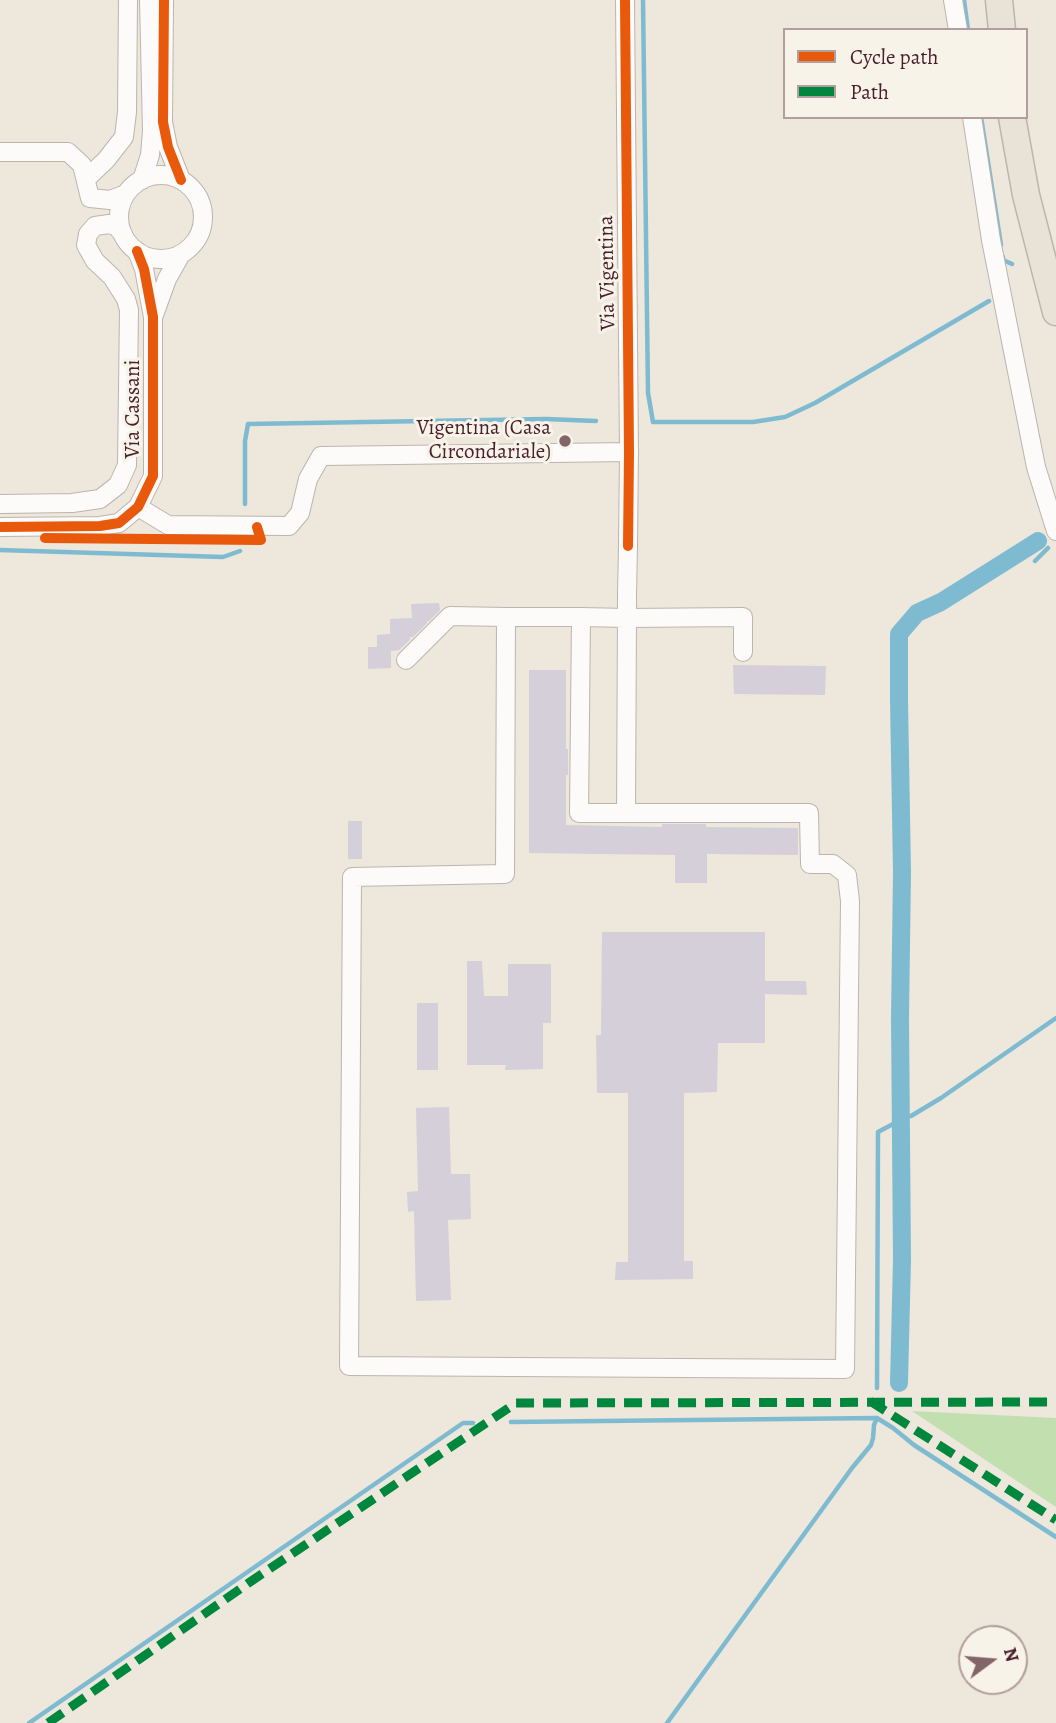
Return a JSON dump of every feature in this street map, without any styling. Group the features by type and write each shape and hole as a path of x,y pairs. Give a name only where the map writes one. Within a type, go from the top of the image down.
{"highway":[{"path":"999,0 1002,28"},
{"path":"1012,119 1027,195 1056,312"}],"street":[{"path":"86,179 124,137 127,111 128,0"},
{"path":"142,180 150,155 152,131 149,0"},
{"name":"Via Cassani","path":"153,317 167,279 181,254 191,247 199,236 203,224 199,199 192,188 181,180 168,147 163,122 164,0"},
{"name":"Via Vigentina","path":"625,0 629,452 626,813"},
{"path":"953,0 958,28"},
{"path":"972,119 991,240 1037,467 1056,531"},
{"path":"0,152 68,152 82,165 90,198 110,200 126,194"},
{"path":"123,234 121,207 126,194 133,186 155,176 181,180"},
{"path":"0,504 72,503 100,499 118,485 127,465 129,310 126,299 111,277 95,261 86,245 88,234 95,226 116,226 123,234"},
{"name":"Via Cassani","path":"123,234 136,251 144,269 153,317 153,476 138,507"},
{"path":"136,251 158,259 181,254"},
{"path":"0,527 100,526 119,523 138,507 168,525 289,526 300,513 308,479 321,456 629,452"},
{"path":"406,660 450,616 743,617 743,652"},
{"path":"506,617 505,874 352,877 349,1366 845,1368 850,901 847,874 833,864 810,864 809,813 579,813 580,617"}],"green space":[{"path":"912,1411 1056,1418 1056,1507"}],"building":[{"path":"439,603 440,610 410,637 410,640 399,650 391,651 391,668 368,669 368,647 377,647 377,635 390,634 390,619 412,618 411,604"},
{"path":"733,665 826,666 825,695 734,694"},
{"path":"529,670 566,670 566,825 662,827 662,824 706,824 706,827 798,828 798,855 707,854 707,883 675,883 675,855 529,853"},
{"path":"348,821 362,821 362,859 348,859"},
{"path":"602,932 765,932 765,981 806,981 807,995 765,994 765,1043 718,1043 717,1092 684,1093 684,1261 693,1261 693,1279 615,1280 616,1262 628,1262 628,1093 597,1093 596,1035 601,1035"},
{"path":"467,961 482,961 484,996 508,996 508,964 551,964 551,1023 543,1023 543,1069 505,1070 506,1065 467,1065"},
{"path":"417,1003 438,1003 438,1070 417,1070"},
{"path":"449,1107 451,1174 470,1174 471,1219 448,1220 451,1300 416,1301 414,1211 408,1212 407,1192 418,1191 416,1108"}],"waterway":[{"path":"643,0 648,393 653,422 753,422 785,417 815,403 989,301"},
{"path":"964,0 968,28"},
{"path":"981,119 1001,245"},
{"path":"1003,257 1003,260 1012,264"},
{"path":"245,504 245,441 248,424 546,419 596,421"},
{"path":"899,1383 902,1260 899,634 917,613 941,602 1038,541"},
{"path":"1035,561 1048,548"},
{"path":"0,550 223,557 240,551"},
{"path":"911,1116 1056,1018"},
{"path":"877,1388 878,1132 895,1123"},
{"path":"511,1422 877,1418 1056,1537"},
{"path":"667,1723 871,1445 877,1418"},
{"path":"29,1723 463,1423 473,1423"}],"marked path":[{"path":"870,1401 1056,1520"},
{"path":"48,1723 250,1582 516,1403 1056,1402"}],"cycle path":[{"path":"164,0 163,122 168,147 181,180"},
{"path":"625,0 628,546"},
{"path":"0,527 100,526 119,523 138,507 153,476 153,317 144,269 137,251"},
{"path":"45,538 261,540 257,527"}],"place":[{"name":"Vigentina (Casa Circondariale)","path":"565,441"}]}
